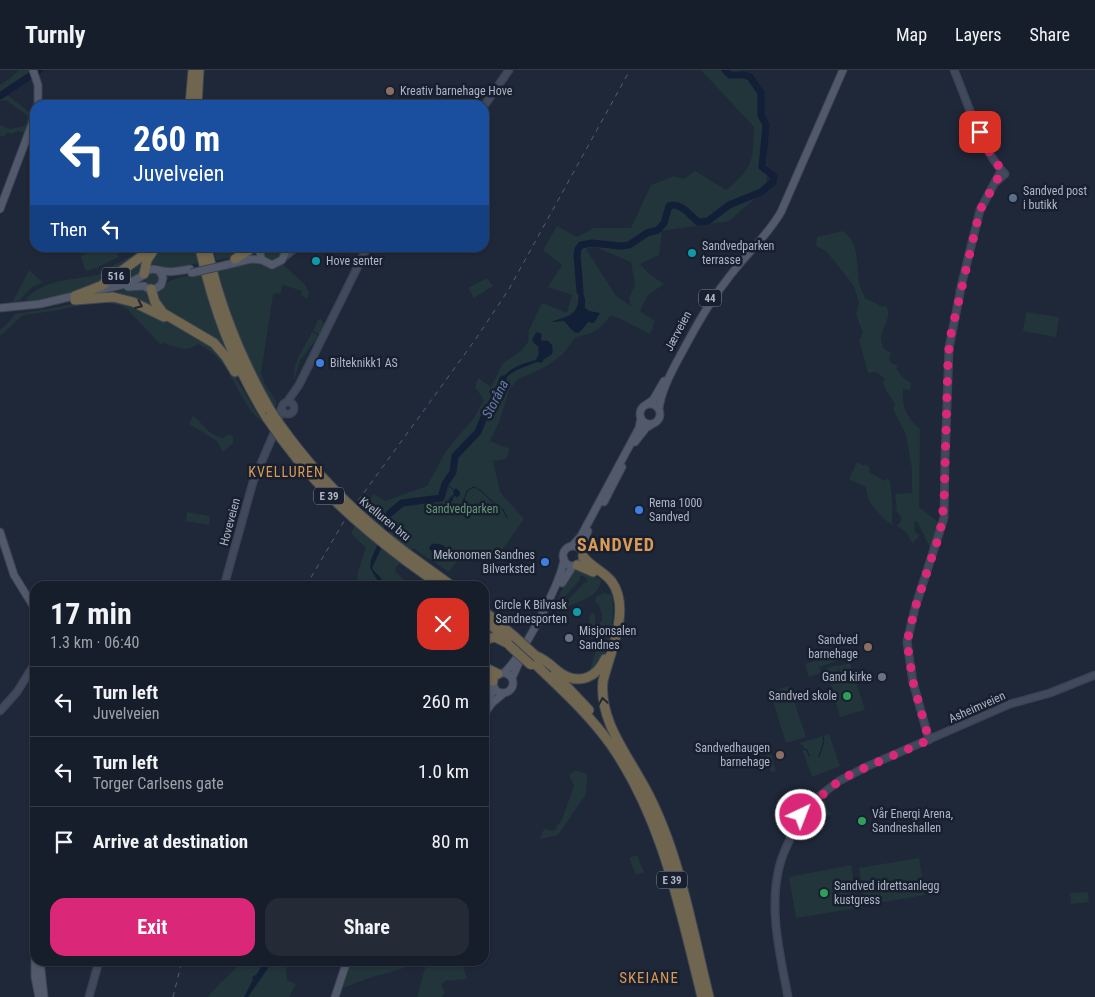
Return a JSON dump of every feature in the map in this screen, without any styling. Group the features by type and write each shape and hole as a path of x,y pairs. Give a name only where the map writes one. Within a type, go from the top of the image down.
{"highway":[{"path":"190,100 193,70"},
{"path":"197,100 200,70"},
{"name":"516","path":"74,298 101,286 148,252"},
{"path":"143,275 149,255 152,252"},
{"name":"E 39","path":"201,252 213,301 227,341 245,381 269,414"},
{"name":"E 39","path":"208,252 215,280 238,348 269,414"},
{"name":"E 39","path":"212,252 215,280"},
{"path":"229,262 251,252"},
{"name":"E 39","path":"148,288 158,308 204,336 221,350 260,413 269,414"},
{"name":"E 39","path":"74,298 113,297 133,302 179,322"},
{"name":"Kvelluren bru","path":"269,414 295,458 329,496 359,524 407,558"},
{"name":"E 39","path":"582,553 587,562 599,570 617,590 620,607 618,624 603,681 602,698 608,718 629,761 654,805 670,849 709,997"},
{"name":"E 39","path":"407,558 429,581"},
{"name":"E 39","path":"407,558 435,581"},
{"name":"E 39","path":"407,558 444,581"},
{"path":"575,565 597,574 609,582"},
{"name":"E 39","path":"533,661 544,659 557,671 572,679 586,678 598,671 604,660 616,615 616,600 609,582"},
{"name":"E 39","path":"489,616 581,709 597,728 633,779 647,808 663,851 702,997"},
{"name":"E 39","path":"489,624 512,641"},
{"name":"E 39","path":"489,639 495,637 512,641"},
{"name":"E 39","path":"533,661 586,705 629,761"},
{"path":"489,671 497,678"},
{"path":"489,674 497,678"}],"main road":[{"path":"483,100 504,70"},
{"path":"488,100 508,70"},
{"name":"Jærveien","path":"659,410 660,400 671,375 704,314 725,281 772,226 788,200 843,70"},
{"path":"929,740 913,682 908,651 908,636 941,527 945,483 948,359 954,315 980,210 994,183 1003,172 988,150 954,70"},
{"path":"34,72 38,100"},
{"path":"0,209 30,129"},
{"name":"Jærveien","path":"647,404 652,400 664,382 684,340 714,293 739,259 772,226"},
{"path":"259,252 262,260"},
{"path":"284,252 284,257"},
{"path":"284,257 290,252"},
{"path":"290,404 364,252"},
{"name":"516","path":"0,309 35,305 130,286 158,288 162,281 191,271 251,259 262,260 272,265 280,263 284,257"},
{"name":"516","path":"74,298 130,283 153,269 160,272 191,271"},
{"path":"160,272 162,281"},
{"name":"516","path":"143,275 148,288"},
{"path":"283,404 290,404 294,410 289,414 283,413 283,404"},
{"path":"647,404 654,405 659,410"},
{"name":"44","path":"489,697 497,678 515,659 542,612 560,574 565,549 572,546 581,536 639,428 640,412 647,404"},
{"name":"Hoveveien","path":"225,581 253,482 282,409"},
{"name":"44","path":"489,707 512,688 512,678 519,661 564,577 582,560 585,538 637,438 659,420 659,410"},
{"name":"Hoveveien","path":"272,438 281,422 289,414"},
{"path":"641,418 645,424 651,425"},
{"path":"0,532 14,575 30,601"},
{"path":"572,546 582,553"},
{"path":"564,559 567,564 575,565"},
{"path":"0,711 17,692 30,671"},
{"name":"Asheimveien","path":"812,805 839,781 855,772 1010,704 1050,693 1095,675"},
{"path":"504,693 498,691 497,678 512,678"},
{"path":"788,997 776,924 775,898 780,864 789,839 805,813 804,806 812,805 814,812 805,813"},
{"path":"35,966 39,997"},
{"path":"41,966 44,997"},
{"path":"89,997 98,966"},
{"path":"334,997 345,966"}],"green space":[{"path":"19,70 30,70 34,82 29,80 7,95 30,112 30,119 25,133 18,131 12,134 8,132 5,136 0,136 0,125 10,129 25,126 28,116 6,100 0,101 0,85"},
{"name":"Sandvedparken","path":"701,70 740,70 761,93 761,107 766,125 767,188 729,221 662,231 659,255 640,264 648,273 664,284 648,295 640,311 655,321 650,334 617,317 610,316 596,330 587,335 576,337 562,355 545,367 517,380 509,390 499,422 490,441 510,449 506,459 493,461 500,492 524,519 497,557 466,550 449,572 413,548 396,567 395,571 404,581 357,581 358,571 366,548 351,533 373,494 385,501 427,486 446,451 474,418 484,400 475,387 478,378 491,387 503,363 521,351 528,342 529,330 542,303 567,313 572,295 548,287 562,265 543,250 557,226 577,237 594,228 631,228 651,185 674,176 684,179 695,171 726,190 747,169 753,148 754,127","holes":["595,247 631,262 635,285 629,298 631,306 616,296 586,249"]},
{"path":"843,231 852,241 855,248 859,283 865,298 883,307 886,306 888,310 881,340 883,348 891,353 889,358 891,363 898,366 896,368 902,377 911,383 910,390 903,389 903,395 904,406 908,416 920,429 919,507 938,522 931,550 917,521 914,522 915,532 919,535 912,543 906,532 897,526 901,518 895,507 897,509 895,494 912,493 912,469 906,435 893,409 895,404 883,383 885,379 876,372 868,373 859,340 863,333 856,314 859,303 854,286 827,252 816,246 817,237"},
{"path":"86,252 116,252 119,257 87,271 81,257 84,253 87,255"},
{"path":"142,252 91,288 43,300 25,300 32,293 49,284 97,275 133,255"},
{"path":"155,252 197,252 199,263 170,269 149,264"},
{"path":"215,252 241,252 232,257 216,260"},
{"path":"262,252 282,252 280,261 266,262"},
{"path":"145,256 144,265 137,276 131,280 103,288"},
{"path":"251,261 271,267 283,264 305,285 309,292 307,299 301,295 302,291 283,285 280,294 275,293 273,295 261,373 265,384 276,401 276,406 273,407 241,340 218,269"},
{"path":"29,270 42,282 53,278 32,287 19,301 12,303"},
{"path":"149,272 155,272 159,279 155,286 149,286 145,282 145,276"},
{"path":"202,273 210,304 228,354 160,307 155,291 161,286 172,280"},
{"path":"487,278 493,286 474,298 468,288"},
{"path":"136,287 148,290 158,310 104,294"},
{"path":"98,299 133,305 182,327 213,346 226,361 262,422 246,403 219,359 198,344 186,349 164,343 161,345 126,308 120,305 97,302 23,315 0,336 0,330 15,314"},
{"path":"1026,312 1059,317 1056,337 1023,331"},
{"path":"321,319 325,326 320,335 313,331 318,320"},
{"path":"312,332 319,336 300,360 294,380 297,362"},
{"path":"193,416 218,437 223,438 229,434 232,435 233,443 223,452 217,441 189,424"},
{"path":"857,462 864,466 865,464 870,468 869,472 884,481 886,478 890,481 892,525 879,514 871,503 866,487 850,480"},
{"path":"187,512 210,516 209,525 186,521"},
{"path":"578,569 590,573 601,580 600,586 586,599 562,608 587,582 584,576 580,576 580,580 553,609 569,575"},
{"path":"604,593 612,595 611,629 604,654 589,673 598,644 595,641 598,635 599,623 602,621 602,614 598,603 595,603 596,597"},
{"path":"593,613 595,615 595,630 591,639 588,637 590,632 589,617"},
{"path":"838,653 840,660 819,667 817,660"},
{"path":"817,660 821,673 809,677 805,664"},
{"path":"850,663 852,670 841,674 838,666"},
{"path":"837,665 840,676 829,679 826,669"},
{"name":"Sandved skole","path":"854,675 865,710 840,717 830,682"},
{"path":"789,686 806,737 786,743 770,692"},
{"path":"829,734 840,766 812,777 800,743"},
{"path":"770,750 776,771 771,772 765,752"},
{"path":"575,770 587,774 586,794 558,835 540,839 544,829 554,831 562,819 574,786 569,775"},
{"path":"824,796 832,814 825,817 818,815 816,810 818,803"},
{"path":"637,855 644,872 636,875 629,858"},
{"path":"919,858 925,895 865,905 859,868"},
{"name":"Sandved idrettsanlegg kustgress","path":"851,865 858,908 796,918 789,877"},
{"path":"1088,892 1089,902 1071,904 1070,893"},
{"path":"237,966 287,966 287,980 296,984 289,997 208,997"},
{"path":"350,966 406,966 404,968 343,988"},
{"path":"426,966 463,966 467,979 445,981 441,985 445,993 442,997 417,997"}],"water":[{"path":"578,283 585,299 585,308 589,311 600,313 594,323 588,322 580,332 576,333 564,321 551,322 566,317 575,311 578,303"},
{"path":"548,348 550,348 547,355 534,363 511,373 501,387 499,386 501,380 514,368 537,360 541,351 543,354 548,352"},
{"path":"456,488 460,495 456,498 456,496 453,497 449,505 460,507 464,498 467,504 462,509 450,508 447,505"},
{"path":"398,503 388,517 389,531 372,568 382,581 378,581 370,568 371,560 384,529 384,516"},
{"path":"432,544 445,547 451,554 450,558 446,559 431,551 429,548"},
{"path":"262,966 270,966 248,997 244,997 253,980 252,977 256,975"}],"waterway":[{"path":"0,96 39,70"},
{"name":"Storåna","path":"580,291 577,255 581,245 592,243 629,245 647,233 658,230 664,223 669,206 673,205 680,207 698,222 708,221 729,205 761,192 773,182 774,176 762,167 766,125 761,115 761,93 750,77 730,75 725,70"},
{"name":"Storåna","path":"538,336 536,340 542,345 542,356 540,359"},
{"path":"542,345 546,344 549,347 549,352 544,355"},
{"name":"Storåna","path":"390,513 402,503 441,498 445,484 453,472 455,456 478,432 484,417 496,399 503,379"},
{"name":"Storåna","path":"482,423 490,413 493,401"},
{"path":"445,484 453,489"},
{"path":"464,500 467,491 473,487 476,488"},
{"path":"478,489 494,503"},
{"path":"502,508 507,518"},
{"path":"819,757 824,741 823,737"},
{"path":"802,745 803,749 807,750 809,756"}],"railway":[{"path":"309,581 347,516 475,340 509,289 630,70"},
{"path":"173,997 181,966"}],"place":[{"name":"Kreativ barnehage Hove","path":"390,91"},
{"name":"Sandved post i butikk","path":"1013,198"},
{"name":"Sandvedparken terrasse","path":"692,253"},
{"name":"Hove senter","path":"316,261"},
{"name":"Bilteknikk1 AS","path":"320,363"},
{"name":"Rema 1000 Sandved","path":"639,510"},
{"name":"Mekonomen Sandnes Bilverksted","path":"545,562"},
{"name":"Circle K Bilvask Sandnesporten","path":"577,612"},
{"name":"Misjonsalen Sandnes","path":"569,638"},
{"name":"Sandved barnehage","path":"868,647"},
{"name":"Gand kirke","path":"882,677"},
{"name":"Sandved skole","path":"847,696"},
{"name":"Sandvedhaugen barnehage","path":"780,755"},
{"name":"Vår Energi Arena, Sandneshallen","path":"862,821"},
{"name":"Sandved idrettsanlegg kustgress","path":"824,893"}],"district":[{"name":"KVELLUREN","path":"286,472"},
{"name":"SANDVED","path":"616,544"},
{"name":"SKEIANE","path":"649,978"}],"route":[{"path":"801,815 805,804 809,804 820,797 847,776 900,751 929,740 909,666 907,642 915,608 941,527 946,464 950,338 980,210 1002,171 988,150 980,132"}]}
